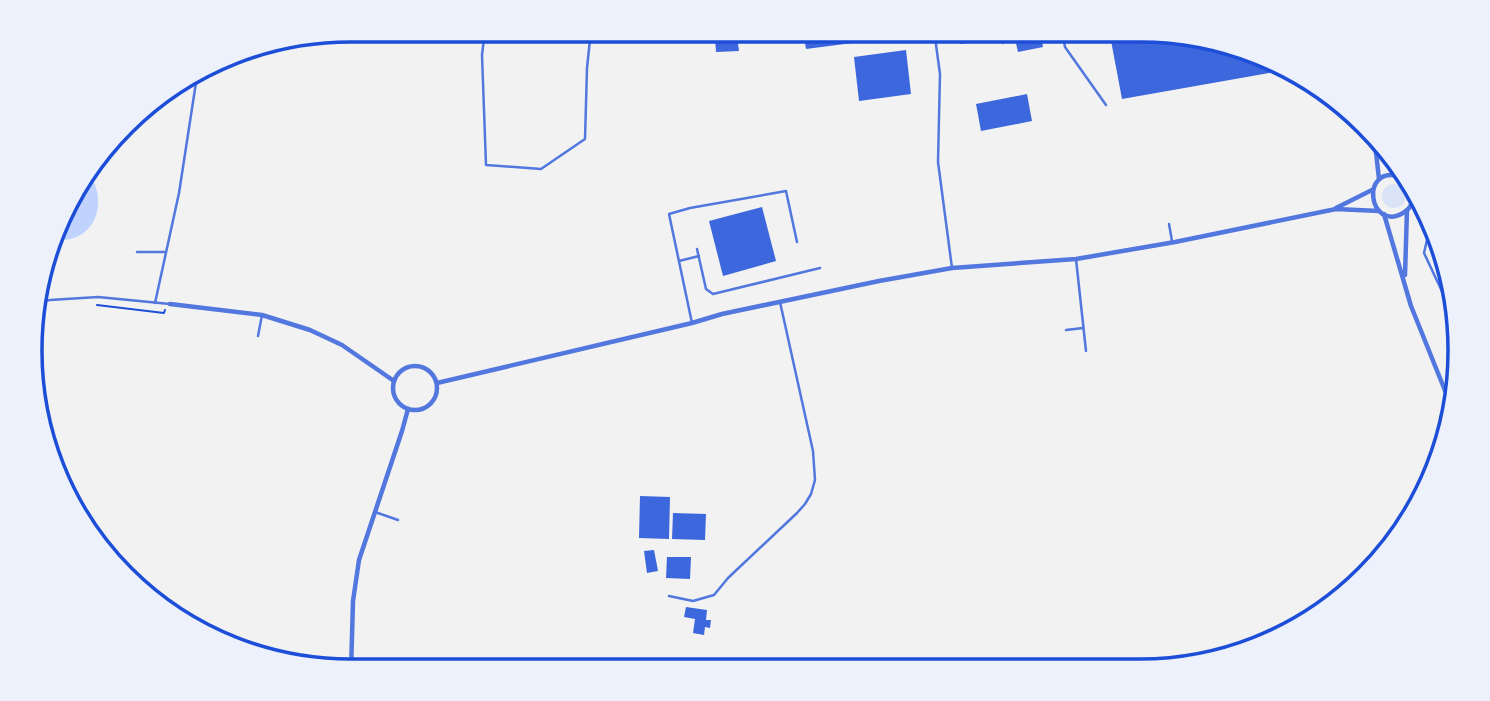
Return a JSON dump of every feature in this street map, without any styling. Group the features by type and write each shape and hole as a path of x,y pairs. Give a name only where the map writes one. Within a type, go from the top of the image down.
{"street":[{"path":"1376,153 1379,179 1373,190 1373,202 1382,213 1405,279 1411,306 1445,391"},
{"path":"1379,179 1393,176"},
{"path":"437,383 722,314 879,281 952,268 1076,259 1336,209 1373,190"},
{"path":"1405,279 1407,210 1411,203"},
{"path":"1336,209 1395,216 1407,210"},
{"path":"168,305 261,315 310,330 342,345 394,381"},
{"path":"416,365 430,370 437,383 436,396 421,409 408,409 397,400 394,381 402,369 416,365"},
{"path":"351,659 355,582 359,561 408,409"}],"lane":[{"path":"484,42 486,164 541,169 585,139 590,42"},
{"path":"936,42 940,74 938,162 952,268"},
{"path":"1064,42 1106,106"},
{"path":"155,303 179,193 196,83"},
{"path":"692,323 669,214 786,191 797,242"},
{"path":"1169,224 1172,242"},
{"path":"1427,238 1424,253 1442,292"},
{"path":"697,249 706,289 713,294 820,268"},
{"path":"137,252 166,252"},
{"path":"679,261 699,256"},
{"path":"1076,259 1086,351"},
{"path":"46,301 98,297 168,305"},
{"path":"669,596 693,601 715,595 728,578 805,505 811,494 815,481 812,443 780,302"},
{"path":"258,336 261,315"},
{"path":"1066,330 1083,328"},
{"path":"374,512 398,520"}],"path":[{"path":"96,305 164,313 168,305"}],"shaded area":[{"path":"1394,184 1405,193 1402,204 1394,208 1386,204 1382,196 1386,188"}],"water":[{"path":"93,181 98,196 95,219 80,235 62,239"}],"building":[{"path":"715,42 738,42 739,51 716,52"},
{"path":"805,42 860,42 806,49"},
{"path":"1016,42 1042,42 1043,47 1018,52"},
{"path":"1111,42 1160,43 1200,48 1239,58 1273,72 1122,99"},
{"path":"906,50 911,94 859,101 854,57"},
{"path":"1027,94 1032,121 981,131 976,104"},
{"path":"762,207 776,261 723,276 709,221"},
{"path":"640,496 670,497 669,539 639,538"},
{"path":"673,513 706,514 705,540 672,539"},
{"path":"654,550 658,571 647,573 644,551"},
{"path":"667,557 691,557 690,579 666,578"},
{"path":"686,607 707,610 706,620 711,620 710,628 705,627 704,635 693,633 695,619 684,617"}]}
